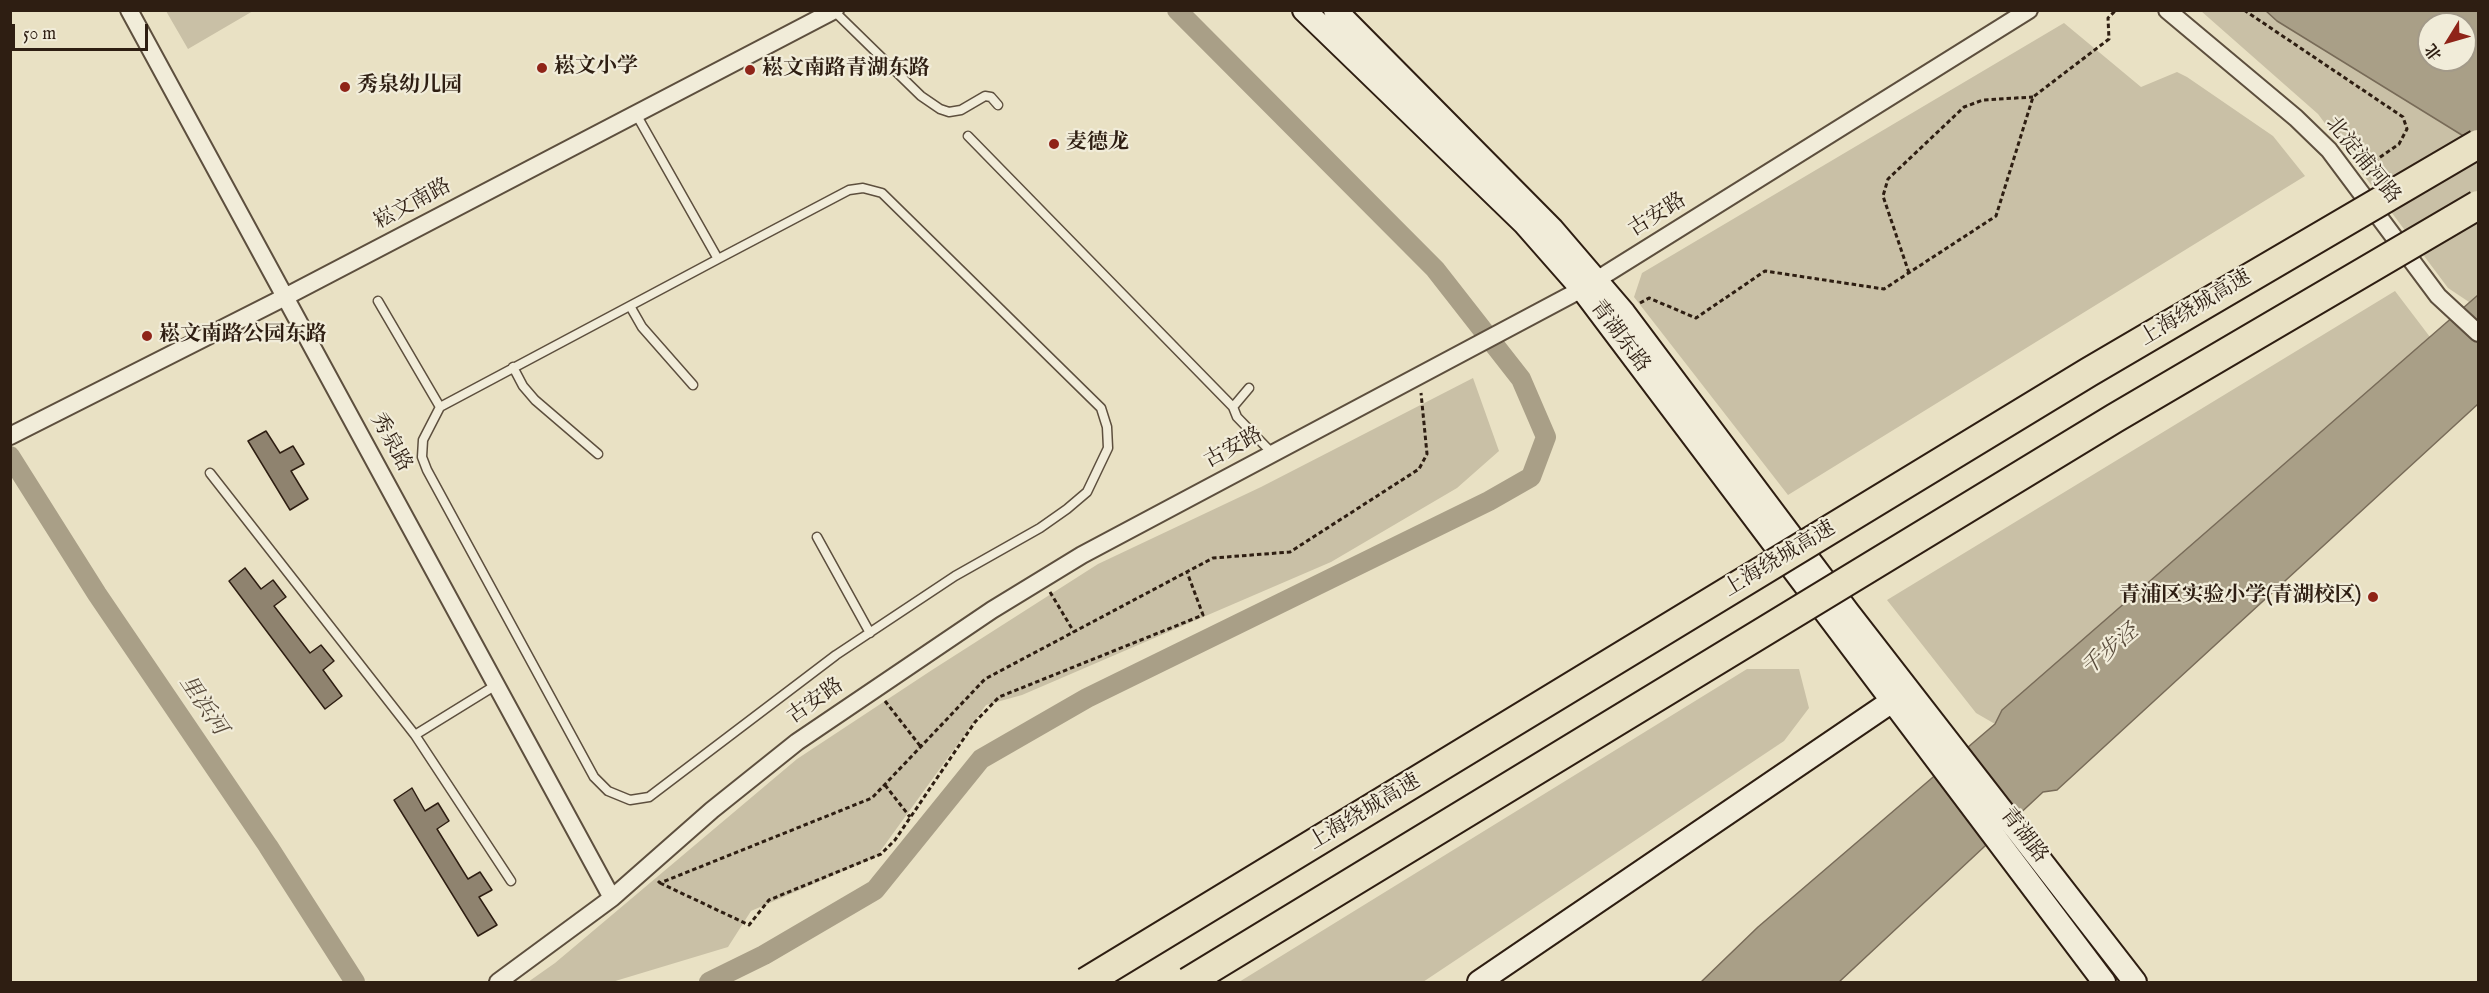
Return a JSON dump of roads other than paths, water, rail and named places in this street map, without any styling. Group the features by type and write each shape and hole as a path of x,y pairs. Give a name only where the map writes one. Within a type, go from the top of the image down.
{"highway":[{"name":"上海绕城高速","path":"1086,982 2089,372 2478,144"},
{"path":"1188,982 2115,418 2478,205"}],"main road":[{"name":"青湖东路","path":"1304,10 1589,285 1624,313 1900,695"},
{"name":"青湖东路","path":"1335,10 1552,229 1589,285 1900,695"},
{"name":"青湖路","path":"1900,695 1931,751 2104,982"},
{"name":"青湖路","path":"1900,695 1964,760 2135,982"},
{"path":"1479,982 1900,695"}],"street":[{"name":"秀泉路","path":"129,10 612,898"},
{"name":"古安路","path":"498,982 612,898 798,742 875,688 1042,579 1082,555 1589,285 2029,10"},
{"name":"北淀浦河路","path":"2167,10 2296,118 2330,150 2426,281 2454,313 2478,333"},
{"name":"崧文南路","path":"10,436 285,297 834,11"}],"lane":[{"path":"834,11 921,96 940,109 949,112 961,110 985,96 991,97 998,105"},
{"path":"636,114 718,259"},
{"path":"968,136 1233,407 1237,417 1273,454"},
{"path":"863,188 882,193 1101,408 1107,426 1108,448 1087,492 1040,528 955,576 870,633 780,696 649,797 630,800 608,791 594,777 422,457 423,440 440,407 630,306 849,190 863,188"},
{"path":"378,301 440,407"},
{"path":"630,306 642,327 693,385"},
{"path":"513,368 522,386 535,400 598,454"},
{"path":"1233,407 1250,388"},
{"path":"210,473 415,735 511,881"},
{"path":"817,537 870,633"},
{"path":"415,735 496,685"}],"water":[{"path":"2266,11 2478,11 2478,145 2277,21"},
{"name":"千步泾","path":"2478,295 2478,404 2057,790 2043,792 1839,982 1701,982 1758,927 1995,724 2002,710"}],"waterway":[{"path":"709,982 764,955 875,890 981,759 1087,698 1489,501 1531,477 1546,437 1521,379 1435,269 1177,10"},
{"name":"里浜河","path":"10,456 97,594 268,846 355,982"}],"place":[{"name":"崧文小学","path":"542,68"},
{"name":"崧文南路青湖东路","path":"750,70"},
{"name":"秀泉幼儿园","path":"345,87"},
{"name":"麦德龙","path":"1054,144"},
{"name":"崧文南路公园东路","path":"147,336"},
{"name":"青浦区实验小学(青湖校区)","path":"2373,597"}]}
